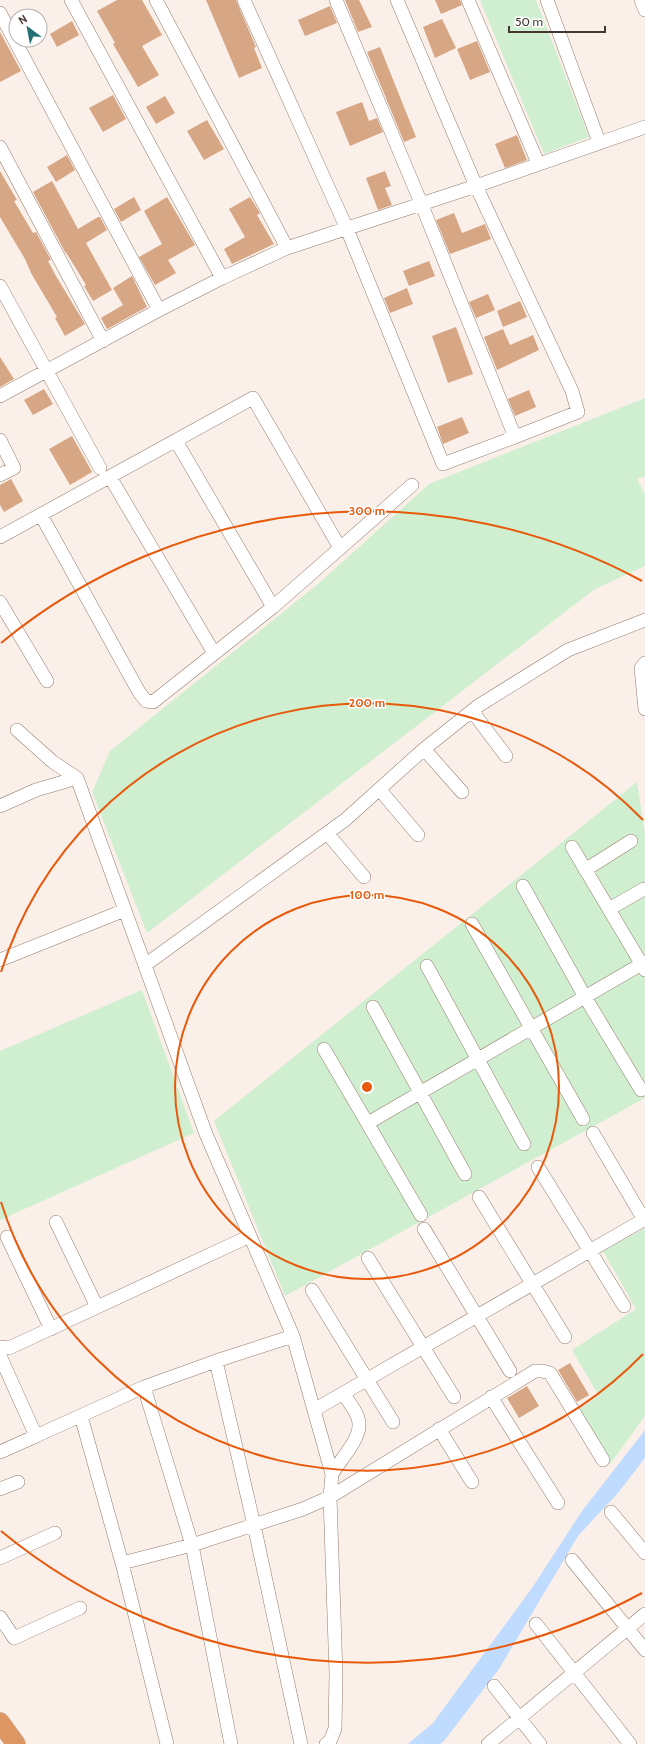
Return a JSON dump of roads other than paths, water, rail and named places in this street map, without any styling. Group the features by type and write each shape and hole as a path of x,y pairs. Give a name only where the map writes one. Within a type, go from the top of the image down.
{"highway":[{"path":"0,1722 16,1744"}],"street":[{"path":"71,0 222,278"},
{"path":"156,0 287,248"},
{"path":"244,0 347,229 443,464 578,412 572,391 476,186 397,0"},
{"path":"336,0 421,203 515,437"},
{"path":"468,0 538,163"},
{"path":"547,0 599,142"},
{"path":"641,0 645,10"},
{"path":"0,13 159,310"},
{"path":"0,396 159,310 222,278 287,248 476,186 538,163 645,127"},
{"path":"0,148 103,341"},
{"path":"0,286 100,468"},
{"path":"0,537 253,398 340,548"},
{"path":"0,440 14,468 0,475"},
{"path":"176,440 273,607"},
{"path":"110,477 214,653"},
{"path":"41,515 135,685 146,701 153,702 273,607 412,485"},
{"path":"0,602 47,681"},
{"path":"145,965 327,834 380,790 424,749 472,711 568,650 645,620"},
{"path":"645,663 641,668 645,709"},
{"path":"472,711 506,756"},
{"path":"17,730 53,762 77,778 206,1134 293,1336 332,1474 330,1497 336,1674 335,1729 330,1741 326,1744"},
{"path":"424,749 462,792"},
{"path":"0,806 36,790 77,778"},
{"path":"380,790 418,835"},
{"path":"327,834 364,877"},
{"path":"585,870 631,841"},
{"path":"368,1123 585,997 644,965 608,909 572,846"},
{"path":"523,886 585,997 641,1090"},
{"path":"608,909 644,889"},
{"path":"0,960 125,910"},
{"path":"472,924 583,1118"},
{"path":"427,966 524,1144"},
{"path":"373,1007 465,1174"},
{"path":"324,1049 421,1215"},
{"path":"314,1410 644,1220 593,1133"},
{"path":"538,1167 624,1306"},
{"path":"479,1197 565,1337"},
{"path":"56,1222 97,1307"},
{"path":"424,1229 510,1371"},
{"path":"0,1347 9,1348 250,1236"},
{"path":"7,1237 51,1328"},
{"path":"368,1258 454,1397"},
{"path":"312,1290 393,1422"},
{"path":"0,1452 144,1387 216,1361 293,1336"},
{"path":"0,1356 36,1436"},
{"path":"216,1361 254,1524 301,1744"},
{"path":"122,1563 192,1545 303,1508 330,1497 535,1371 550,1373 604,1460"},
{"path":"144,1387 192,1545 231,1744"},
{"path":"332,1474 357,1438 360,1423 343,1394"},
{"path":"491,1397 558,1503"},
{"path":"81,1416 122,1563 167,1744"},
{"path":"439,1429 472,1482"},
{"path":"0,1490 18,1482"},
{"path":"611,1512 645,1553"},
{"path":"0,1558 55,1533"},
{"path":"572,1560 626,1629 645,1650"},
{"path":"0,1617 14,1638 80,1608"},
{"path":"488,1744 645,1614"},
{"path":"536,1624 630,1744"},
{"path":"494,1686 540,1744"}],"water":[{"path":"645,1430 645,1458 618,1493 578,1536 499,1669 444,1741 440,1744 408,1744 433,1723 532,1588 582,1511"}]}
